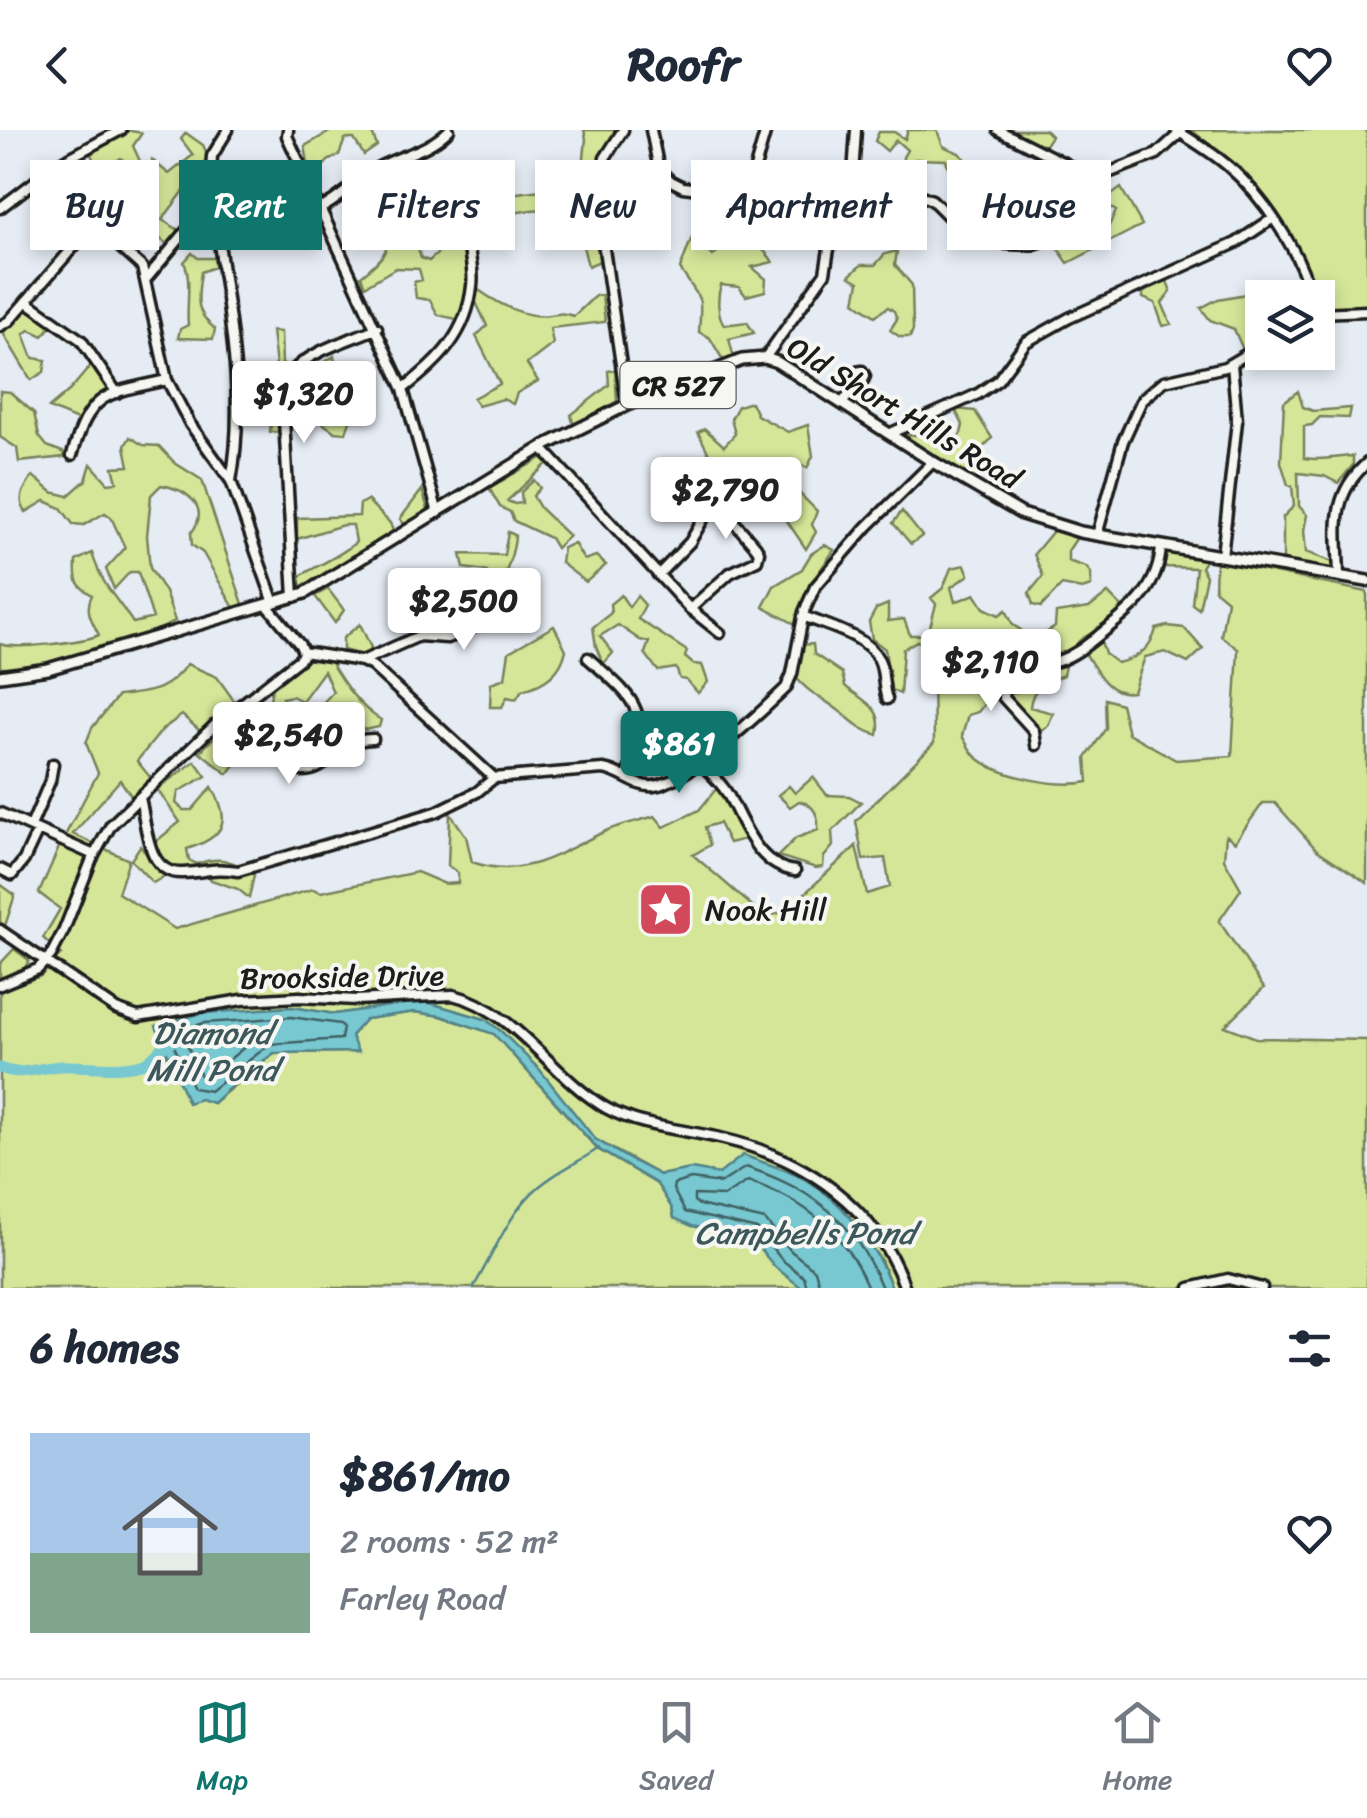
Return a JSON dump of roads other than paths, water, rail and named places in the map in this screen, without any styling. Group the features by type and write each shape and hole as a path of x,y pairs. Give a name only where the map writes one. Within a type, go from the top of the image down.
{"main road":[{"name":"Old Short Hills Road","path":"0,676 48,669 316,588 542,448 627,405 742,360 765,358 1022,514 1096,535 1367,581"}],"street":[{"path":"0,208 58,164 121,130"},
{"path":"212,160 228,130"},
{"path":"322,208 344,196 378,167 424,150 449,130"},
{"path":"622,130 605,158 596,195 627,405"},
{"path":"650,130 664,177 691,187"},
{"path":"757,160 766,130"},
{"path":"854,160 856,130"},
{"path":"998,130 1058,160"},
{"path":"286,132 298,160"},
{"path":"1111,172 1157,154 1178,132 1244,181 1299,261 1305,280"},
{"path":"927,198 947,214"},
{"path":"322,213 403,388 438,514"},
{"path":"891,432 978,394 998,380 1026,342 1069,318 1236,243 1272,219"},
{"path":"0,326 9,321 84,235 103,232 134,257 147,278 166,380 190,424 231,481 280,601 286,628 303,652 362,661 381,672 494,778"},
{"path":"147,278 179,240"},
{"path":"220,250 235,357 238,419 231,481"},
{"path":"403,388 439,360 466,313 473,285 467,250"},
{"path":"765,358 825,273 829,250"},
{"path":"26,301 81,340 117,393"},
{"path":"1335,312 1367,311"},
{"path":"286,628 280,601 286,384 308,360 377,328"},
{"path":"1096,535 1122,441 1142,400 1164,381 1232,364 1245,356"},
{"path":"1222,556 1237,421 1232,364"},
{"path":"72,455 82,419 90,408 117,393 166,380"},
{"path":"842,402 850,392"},
{"path":"542,448 690,609 720,633"},
{"path":"140,798 159,867 169,873 215,867 238,872 436,812 477,792 494,778 603,769 640,784 657,786 699,762 786,688 814,587 933,462"},
{"path":"1339,576 1337,509 1349,483 1367,463"},
{"path":"658,574 690,542 708,512 716,509 727,514 759,552 757,560 730,573 690,609"},
{"path":"1036,745 1034,731 1003,697 1006,674 1015,667 1051,663 1078,652 1134,608 1154,579 1161,546"},
{"path":"362,661 419,636 447,638 463,633 510,604 528,583"},
{"path":"803,616 860,640 872,650 882,668 887,699"},
{"path":"0,986 20,979 44,962 59,943 94,855 111,825 240,706 301,658 303,652"},
{"path":"588,658 636,706 640,727 627,778"},
{"path":"240,706 280,723 290,763 301,772 321,768 350,740 373,739"},
{"path":"699,762 727,792 745,828 769,860 795,871"},
{"path":"0,869 12,876 18,870 53,764"},
{"path":"0,813 94,855"},
{"name":"Brookside Drive","path":"0,930 116,1009 138,1016 242,1000 453,995 468,998 488,1007 593,1100 616,1114 748,1146 824,1181 848,1201 881,1242 905,1288"},
{"path":"1190,1288 1228,1279 1262,1288"}],"water":[{"path":"423,1001 485,1019 540,1070 595,1139 660,1175 691,1169 719,1174 743,1155 812,1184 854,1222 892,1288 802,1288 775,1267 751,1238 692,1226 674,1218 657,1184 598,1149 494,1034 441,1016 415,1012 366,1019 351,1036 358,1052 274,1053 213,1103 200,1099 188,1103 156,1026 202,1013 292,1007 335,1014"}],"waterway":[{"name":"Diamond Mill Pond","path":"0,1068 23,1072 62,1066 131,1066 146,1062 172,1042"},
{"path":"473,1288 523,1203 548,1180 599,1148"}],"place":[{"name":"Nook Hill","path":"666,910"}],"water label":[{"name":"Campbells Pond","path":"805,1233"}]}
